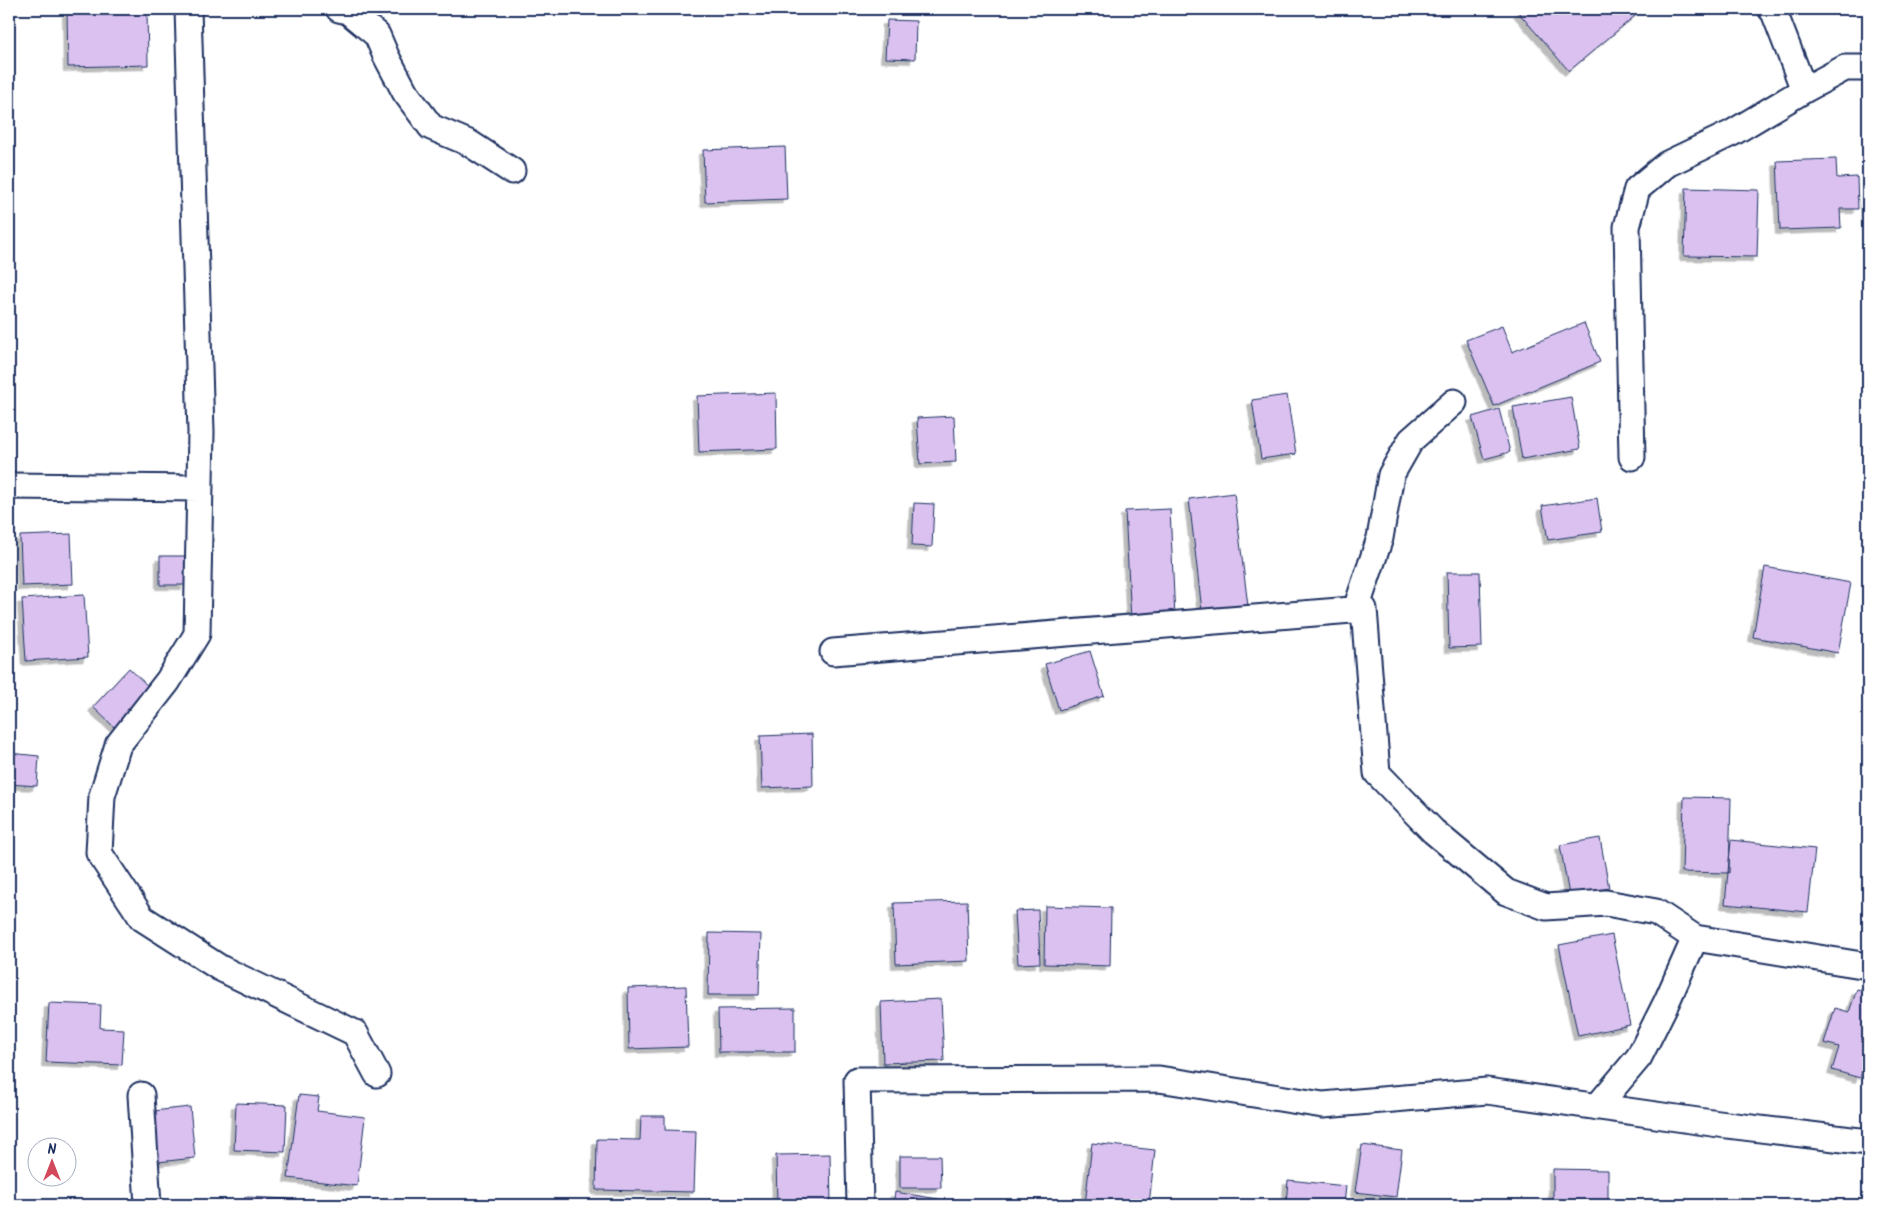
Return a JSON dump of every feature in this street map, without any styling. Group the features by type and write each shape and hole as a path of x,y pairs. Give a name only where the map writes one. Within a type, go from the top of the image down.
{"street":[{"path":"188,9 201,432 197,634 168,681 118,745 102,796 99,853 142,918 220,968 355,1033 377,1074"},
{"path":"338,9 348,11 377,35 405,92 431,127 469,142 512,171"},
{"path":"1771,9 1774,12 1804,90"},
{"path":"1632,457 1628,227 1636,189 1667,164 1732,134 1804,90 1845,68 1868,68"},
{"path":"1356,609 1380,538 1392,475 1411,440 1454,402"},
{"path":"9,486 200,488"},
{"path":"833,652 1364,609 1377,773 1433,831 1506,892 1546,907 1606,903 1656,912 1695,938 1868,966"},
{"path":"1597,1107 1638,1057 1667,1001 1695,938"},
{"path":"860,1205 857,1080 1159,1080 1323,1105 1487,1091 1719,1124 1868,1142"},
{"path":"141,1095 148,1205"}],"building":[{"path":"1522,9 1642,10 1569,71 1518,12"},
{"path":"147,10 148,65 68,67 67,12"},
{"path":"887,20 916,21 915,59 885,58"},
{"path":"785,147 787,199 705,202 703,150"},
{"path":"1836,159 1837,178 1857,177 1858,209 1840,209 1841,228 1780,230 1777,161"},
{"path":"1686,188 1759,190 1757,257 1684,256"},
{"path":"1868,198 1868,231 1867,231 1865,199"},
{"path":"1584,323 1600,362 1494,406 1466,340 1502,326 1512,352"},
{"path":"776,393 777,449 699,452 697,396"},
{"path":"1287,395 1296,454 1261,459 1252,400"},
{"path":"1571,397 1580,449 1522,459 1513,407"},
{"path":"1499,409 1510,452 1484,459 1472,417"},
{"path":"954,416 956,462 920,464 917,418"},
{"path":"1234,493 1248,606 1202,611 1189,499"},
{"path":"1597,498 1602,532 1548,540 1542,506"},
{"path":"914,503 934,504 932,547 912,546"},
{"path":"1170,509 1175,618 1131,620 1125,511"},
{"path":"71,534 73,584 22,586 20,536"},
{"path":"160,556 186,556 186,585 160,585"},
{"path":"1765,567 1851,583 1838,653 1753,637"},
{"path":"1447,572 1480,572 1482,647 1449,648"},
{"path":"84,595 88,657 26,661 22,599"},
{"path":"1090,651 1104,696 1059,710 1045,664"},
{"path":"129,668 151,689 114,727 93,707"},
{"path":"812,734 813,786 762,788 760,736"},
{"path":"9,753 39,756 37,786 9,784"},
{"path":"1684,797 1731,798 1729,873 1682,872"},
{"path":"1600,838 1609,888 1569,895 1560,845"},
{"path":"1731,840 1815,849 1808,912 1725,904"},
{"path":"967,901 969,961 896,964 894,903"},
{"path":"1045,906 1111,908 1110,966 1044,964"},
{"path":"1038,910 1040,963 1018,964 1015,911"},
{"path":"709,933 761,934 759,995 708,995"},
{"path":"1612,935 1630,1025 1578,1036 1559,945"},
{"path":"686,986 688,1047 629,1049 628,988"},
{"path":"1857,989 1868,992 1868,1064 1865,1063 1860,1078 1832,1070 1839,1047 1824,1043 1835,1008 1849,1012"},
{"path":"941,999 944,1061 883,1063 881,1002"},
{"path":"49,1003 101,1005 100,1028 124,1029 122,1065 46,1062"},
{"path":"795,1008 795,1052 719,1052 718,1009"},
{"path":"299,1095 319,1097 317,1111 365,1117 357,1186 288,1178"},
{"path":"236,1103 287,1105 285,1152 234,1150"},
{"path":"190,1107 195,1158 158,1162 153,1111"},
{"path":"641,1116 665,1116 665,1130 696,1131 694,1192 596,1190 597,1139 640,1140"},
{"path":"1092,1143 1155,1150 1149,1205 1085,1205"},
{"path":"1362,1145 1402,1150 1396,1197 1355,1192"},
{"path":"830,1154 831,1205 777,1205 776,1155"},
{"path":"900,1156 940,1156 941,1188 900,1188"},
{"path":"1553,1169 1608,1170 1608,1205 1553,1205"},
{"path":"1288,1180 1346,1186 1344,1205 1286,1205"},
{"path":"895,1192 951,1201 950,1205 893,1205"},
{"path":"245,1197 288,1199 288,1205 245,1205"},
{"path":"1352,1199 1383,1205 1350,1205"},
{"path":"983,1203 1007,1205 983,1205"}]}
